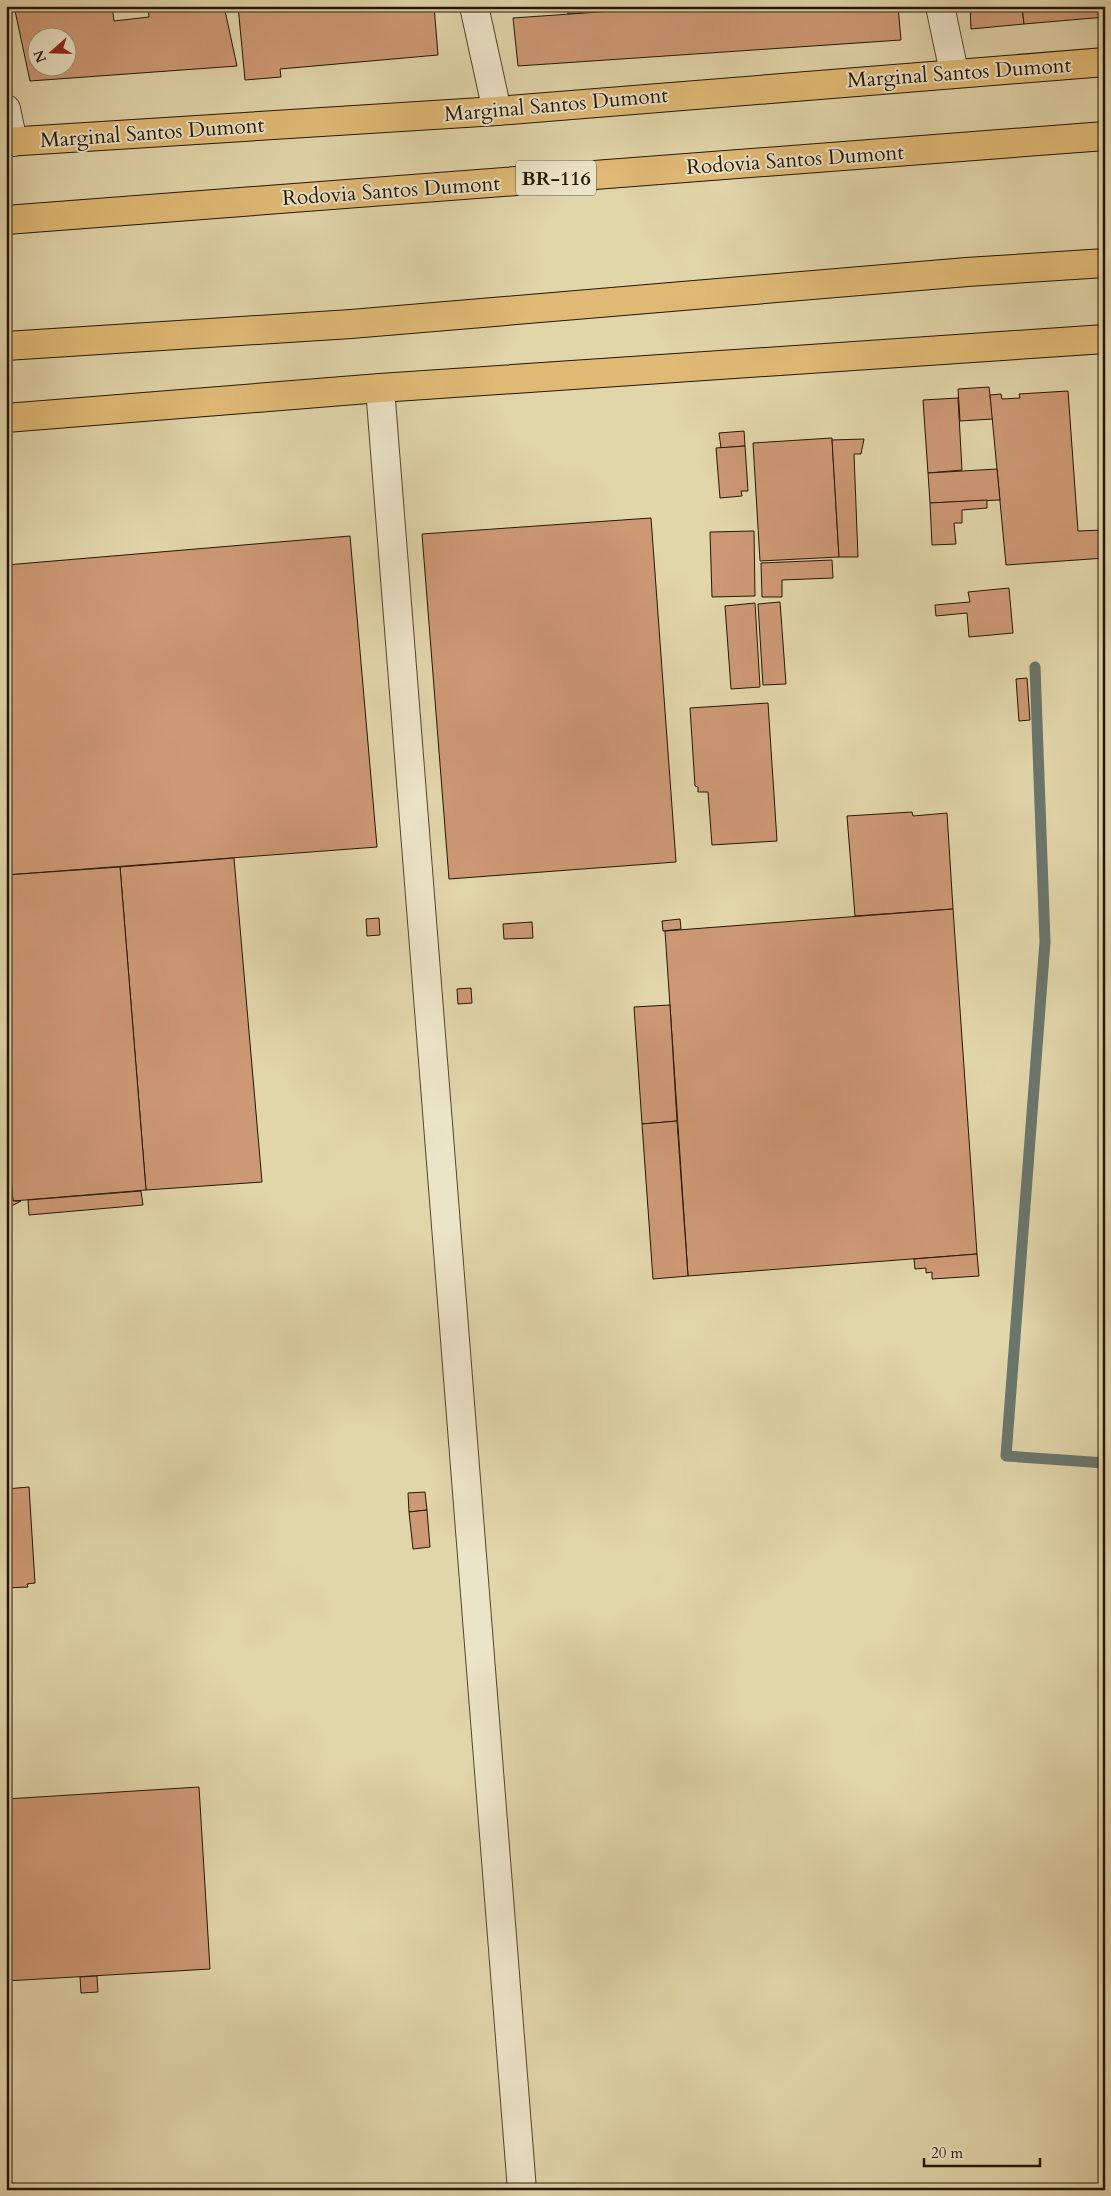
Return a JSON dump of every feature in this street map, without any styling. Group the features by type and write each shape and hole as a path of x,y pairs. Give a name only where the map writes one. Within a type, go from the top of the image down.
{"main road":[{"name":"Marginal Santos Dumont","path":"10,142 497,111 954,72 1105,62"},
{"name":"Rodovia Santos Dumont","path":"6,220 1105,136"},
{"path":"6,346 351,324 967,272 1105,263"},
{"path":"6,418 380,388 1105,339"}],"street":[{"path":"474,6 497,111"},
{"path":"940,6 954,72"},
{"path":"6,109 10,142"},
{"path":"380,388 522,2190"}],"building":[{"path":"14,6 112,6 114,21 149,17 148,6 224,6 237,66 78,78 78,28 28,28 28,72"},
{"path":"238,6 434,6 438,55 280,69 281,77 245,80"},
{"path":"567,6 685,6 568,14"},
{"path":"685,6 898,6 901,40 518,66 513,18"},
{"path":"970,6 1022,6 1024,24 971,29"},
{"path":"1022,6 1105,6 1105,17 1024,24"},
{"path":"29,78 71,78 30,81"},
{"path":"989,387 993,419 960,421 958,389"},
{"path":"1068,391 1078,531 1105,530 1105,558 1006,565 990,395 1001,394 1002,399 1020,398 1019,394"},
{"path":"958,398 962,470 928,473 923,400"},
{"path":"744,431 745,446 721,448 719,433"},
{"path":"832,438 839,557 760,561 753,443"},
{"path":"864,439 861,454 854,454 858,557 839,557 832,440"},
{"path":"745,446 748,491 741,491 742,496 720,498 716,448"},
{"path":"997,469 1000,500 930,503 928,473"},
{"path":"987,500 987,508 962,510 962,523 954,523 956,544 932,545 930,503"},
{"path":"651,518 676,862 449,879 422,534"},
{"path":"754,531 755,596 712,597 710,532"},
{"path":"350,536 377,847 6,875 6,565"},
{"path":"832,560 833,578 782,580 782,597 762,597 761,563"},
{"path":"1009,588 1013,633 969,637 967,613 936,616 935,605 970,602 968,592"},
{"path":"780,602 786,684 763,685 758,604"},
{"path":"755,603 760,687 731,689 725,606"},
{"path":"1027,678 1030,720 1019,721 1016,679"},
{"path":"768,703 777,841 712,845 708,792 698,792 698,787 695,786 690,708"},
{"path":"912,812 913,816 947,813 953,909 855,916 847,816"},
{"path":"234,858 262,1182 146,1190 120,867"},
{"path":"120,867 146,1190 13,1201 6,1121 6,875"},
{"path":"953,909 977,1254 688,1276 665,931"},
{"path":"379,918 380,935 367,936 366,919"},
{"path":"680,919 681,929 663,931 662,921"},
{"path":"532,922 533,938 504,939 503,924"},
{"path":"471,988 472,1003 458,1004 457,989"},
{"path":"670,1005 677,1121 642,1124 634,1007"},
{"path":"677,1121 688,1276 653,1279 642,1124"},
{"path":"6,1178 11,1178 13,1201 21,1201 6,1209"},
{"path":"141,1191 143,1205 29,1215 28,1200"},
{"path":"977,1254 979,1276 932,1279 932,1272 926,1273 926,1268 915,1269 914,1259"},
{"path":"29,1487 35,1583 27,1584 28,1587 6,1588 6,1489"},
{"path":"425,1492 427,1510 409,1512 408,1493"},
{"path":"427,1510 430,1547 413,1549 409,1512"},
{"path":"199,1787 210,1969 6,1981 6,1799"},
{"path":"97,1976 98,1992 81,1993 80,1977"}],"waterway":[{"path":"1035,667 1045,942 1006,1456 1105,1463"}]}
